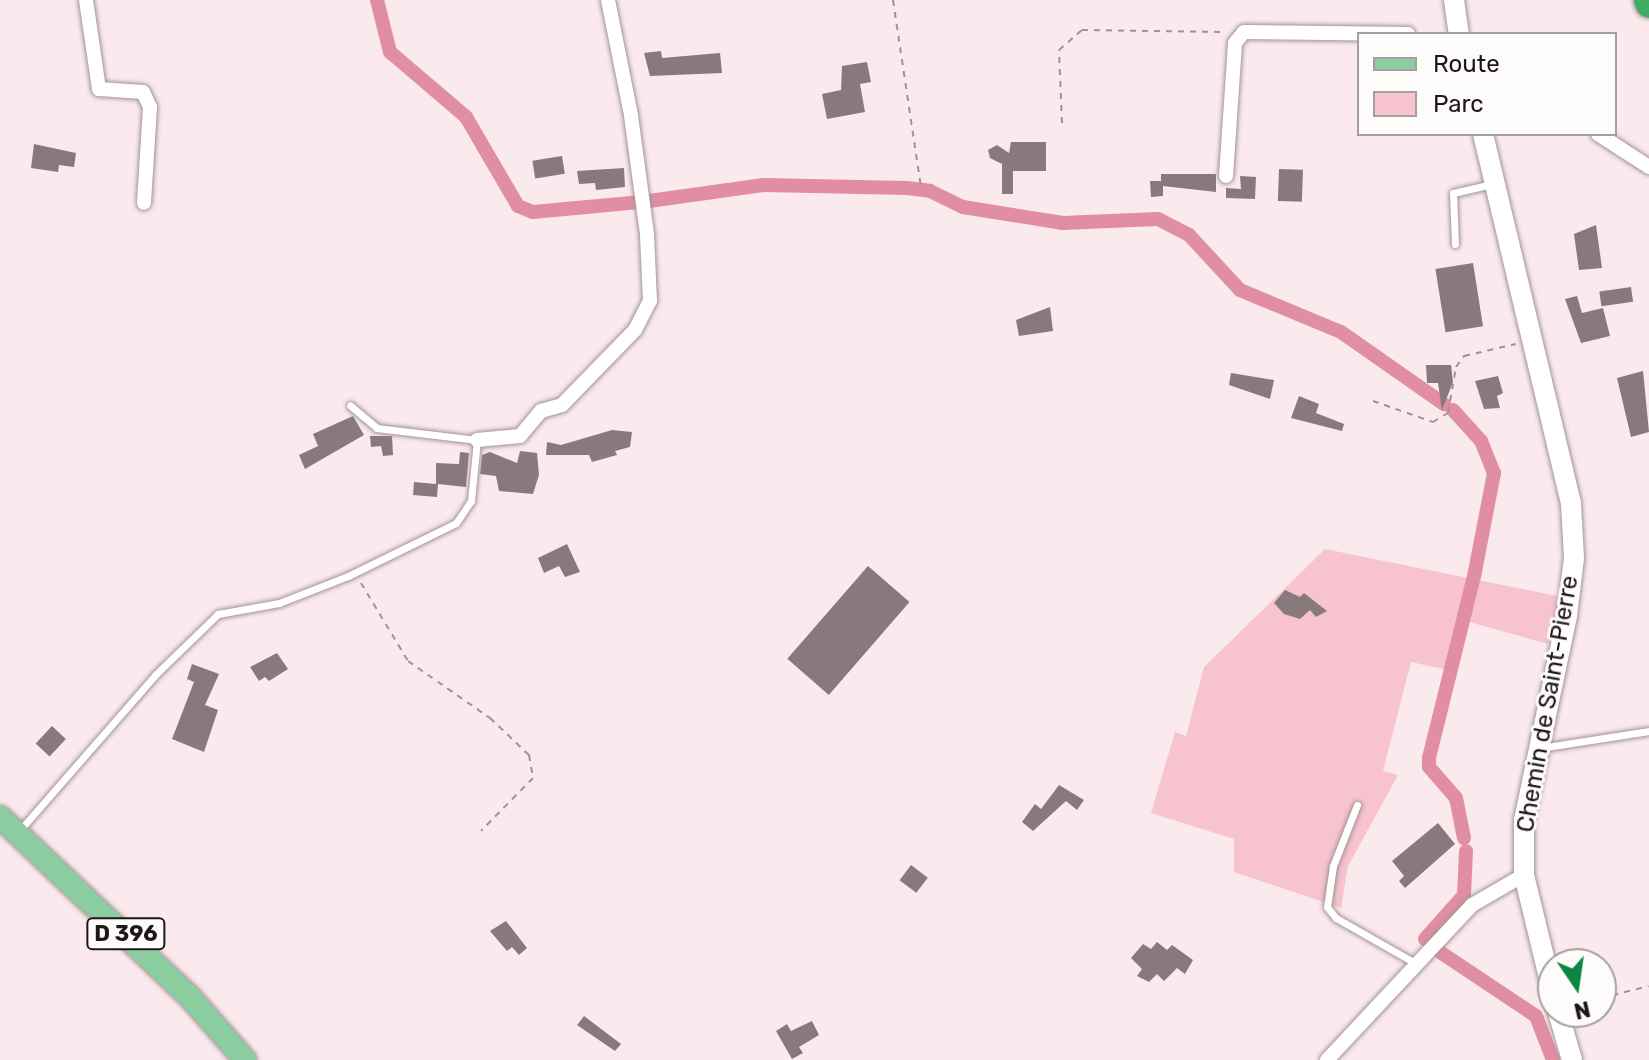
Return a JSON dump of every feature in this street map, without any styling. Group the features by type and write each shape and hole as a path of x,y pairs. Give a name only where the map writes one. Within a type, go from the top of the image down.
{"main road":[{"path":"1454,0 1459,32"},
{"name":"Chemin de Saint-Pierre","path":"1484,136 1560,443 1574,558 1524,820 1524,875 1542,948"},
{"name":"D 396","path":"0,817 20,830 190,997 245,1060"},
{"path":"1563,1028 1572,1060"}],"street":[{"path":"86,0 99,89 143,92 150,107 144,203"},
{"path":"477,440 520,436 541,411 562,405 635,330 650,301 647,234 631,115 608,0"},
{"path":"1226,176 1235,43 1244,32 1357,33"},
{"path":"1601,136 1649,167"},
{"path":"1327,1060 1472,905 1524,875"}],"lane":[{"path":"1455,244 1453,193 1495,182"},
{"path":"20,830 155,675 218,614 279,603 356,573 456,523 471,501 477,440 377,428 350,405"},
{"path":"1537,748 1649,731"},
{"path":"1357,805 1333,866 1327,907 1336,918 1417,964"}],"path":[{"path":"893,0 921,187"},
{"path":"1062,123 1059,50 1082,30 1244,32"},
{"path":"1373,401 1433,422 1448,413 1456,367 1464,356 1534,340"},
{"path":"356,573 408,661 490,718 529,755 533,778 481,831"},
{"path":"1617,994 1649,986"}],"green space":[{"path":"1325,549 1562,597 1548,644 1469,622 1452,671 1411,662 1383,771 1398,775 1348,866 1341,908 1234,872 1234,839 1151,813 1175,732 1186,736 1204,667"}],"building":[{"path":"661,51 662,58 720,53 722,73 650,76 644,53"},
{"path":"867,62 871,82 860,84 865,112 827,119 822,94 841,90 842,66"},
{"path":"1011,142 1046,142 1046,171 1013,171 1013,194 1002,194 1002,164 990,158 988,150 997,145 1009,153"},
{"path":"34,144 76,153 74,167 59,165 58,172 31,168"},
{"path":"562,156 565,174 535,178 532,161"},
{"path":"624,168 625,187 596,190 595,183 579,184 577,171"},
{"path":"1279,169 1303,170 1302,202 1278,201"},
{"path":"1161,174 1216,174 1216,192 1163,186 1163,196 1151,197 1150,181 1161,181"},
{"path":"1240,176 1256,177 1255,199 1226,198 1226,188 1241,189"},
{"path":"1596,225 1602,268 1579,270 1574,234"},
{"path":"1473,263 1483,326 1445,332 1435,269"},
{"path":"1631,287 1633,302 1601,306 1599,291"},
{"path":"1577,296 1582,313 1603,308 1610,336 1581,343 1565,299"},
{"path":"1050,307 1053,331 1019,336 1016,320"},
{"path":"1426,365 1451,365 1453,382 1442,410 1438,383 1427,383"},
{"path":"1643,371 1649,432 1631,437 1617,378"},
{"path":"1231,373 1274,380 1270,399 1229,385"},
{"path":"1498,376 1503,393 1497,396 1500,408 1484,409 1475,381"},
{"path":"1299,396 1319,404 1316,413 1344,424 1342,431 1291,418"},
{"path":"353,416 364,435 305,469 299,455 318,446 313,434"},
{"path":"612,430 632,432 630,447 615,451 617,455 592,462 589,455 546,455 547,442 561,445"},
{"path":"370,436 392,436 393,455 383,456 381,446 371,447"},
{"path":"520,451 537,453 539,475 533,494 499,491 496,476 480,474 482,455 490,452 517,463"},
{"path":"460,452 469,453 466,487 438,484 437,497 413,495 414,482 436,484 436,463 459,464"},
{"path":"567,544 580,572 565,577 559,566 544,573 538,558"},
{"path":"868,566 910,602 829,695 787,659"},
{"path":"1285,590 1300,597 1304,593 1327,611 1316,617 1310,610 1300,619 1284,614 1274,603"},
{"path":"277,653 288,669 269,681 265,677 259,681 250,667"},
{"path":"192,664 219,674 205,705 218,710 204,752 172,739 194,682 187,679"},
{"path":"52,726 66,739 50,757 36,744"},
{"path":"1059,785 1084,800 1077,810 1066,801 1033,831 1022,822 1035,804 1041,809"},
{"path":"1438,823 1455,844 1405,888 1399,881 1404,876 1392,861"},
{"path":"911,865 928,878 916,893 900,880"},
{"path":"506,921 527,948 519,955 512,947 507,951 490,931"},
{"path":"1157,942 1167,950 1172,945 1193,960 1185,974 1177,968 1164,981 1157,974 1149,982 1137,976 1142,969 1131,958 1143,944 1151,949"},
{"path":"584,1016 621,1044 615,1051 577,1025"},
{"path":"812,1021 819,1035 799,1047 803,1053 792,1059 776,1031 787,1024 791,1031"}],"waterway":[{"path":"377,0 390,52 466,117 518,206 533,212 640,202"},
{"path":"649,201 764,185 907,188 930,191 963,207 1063,223 1158,219 1189,235 1240,290 1341,332 1444,404"},
{"path":"1453,410 1481,441 1494,473 1475,572 1429,758 1429,767 1456,798 1464,838"},
{"path":"1425,939 1464,895 1466,851"},
{"path":"1440,952 1536,1016 1553,1060"}]}
